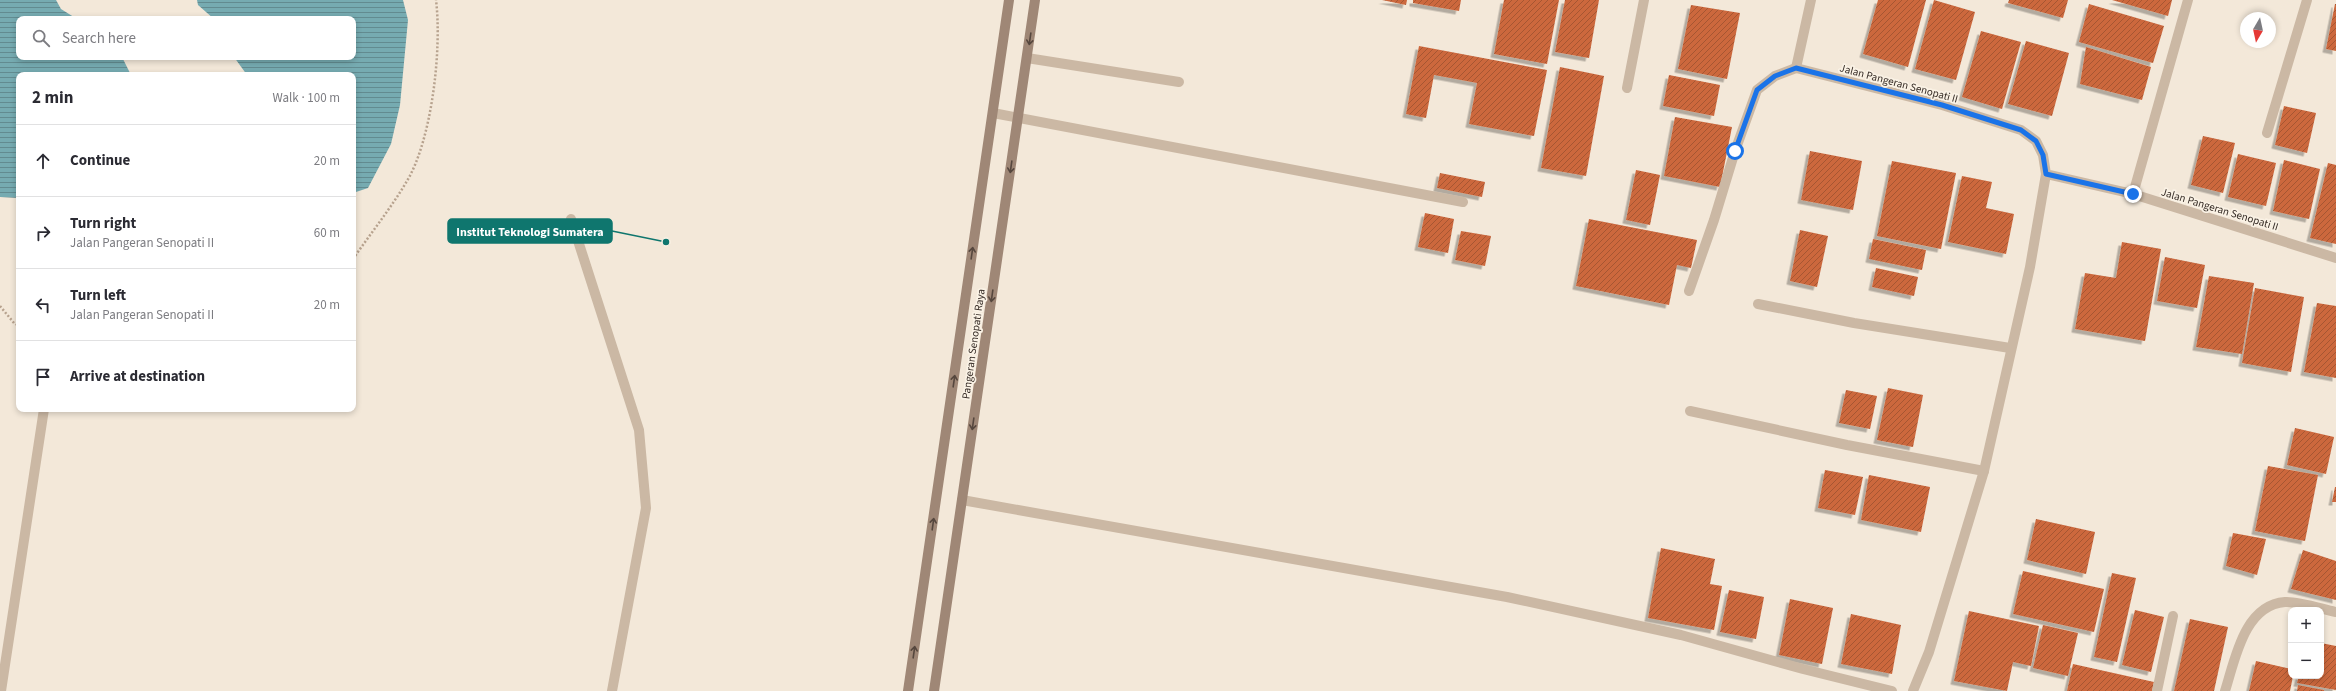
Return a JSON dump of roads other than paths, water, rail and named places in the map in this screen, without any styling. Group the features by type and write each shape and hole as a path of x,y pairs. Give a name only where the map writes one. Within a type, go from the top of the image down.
{"street":[{"name":"Pangeran Senopati Raya","path":"908,691 1009,0"},
{"name":"Pangeran Senopati Raya","path":"934,691 1035,0"},
{"path":"1627,88 1644,0"},
{"path":"1689,291 1714,220 1735,151 1757,90 1775,76 1796,68 1811,0"},
{"path":"2133,194 2188,0"},
{"path":"2267,133 2307,0"},
{"path":"1027,58 1179,82"},
{"name":"Jalan Pangeran Senopati II","path":"1796,68 1942,105 2021,130 2036,141 2043,155 2046,174 2133,194 2336,258"},
{"path":"993,113 1463,202"},
{"path":"1913,691 1928,652 1984,471 2010,348 2030,267 2046,174"},
{"path":"571,219 639,430 646,508 612,691"},
{"path":"1758,304 1854,323 2010,348"},
{"path":"1690,411 1847,445 1984,471"},
{"path":"2,691 44,412"},
{"path":"962,500 1507,597 1680,634 1803,669 1892,691"},
{"path":"2225,691 2242,638 2252,621 2270,606 2285,602 2336,612"},
{"path":"2157,691 2173,616"}],"water":[{"path":"0,0 56,0 61,9 72,16 16,16 16,60 124,60 130,72 16,72 16,198 0,197"},
{"path":"197,0 403,0 408,20 400,105 391,144 368,188 356,192 356,72 245,72 236,60 356,60 356,16 211,16 198,5"}],"place":[{"name":"Institut Teknologi Sumatera","path":"666,242"}]}
